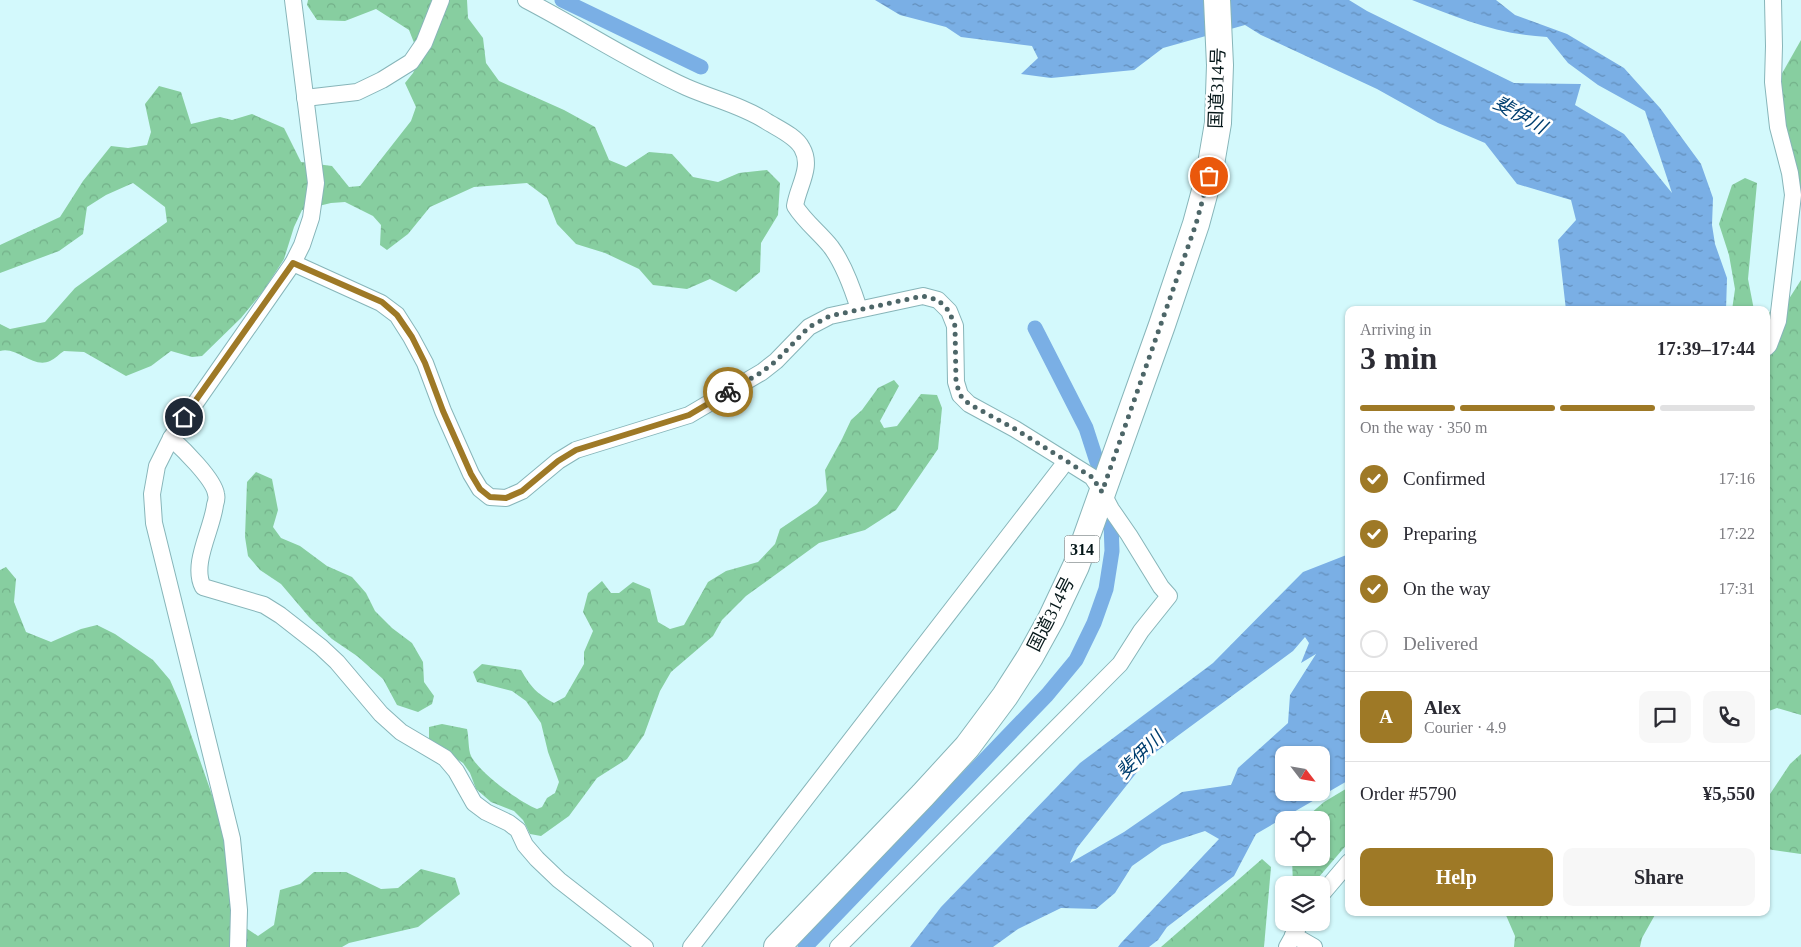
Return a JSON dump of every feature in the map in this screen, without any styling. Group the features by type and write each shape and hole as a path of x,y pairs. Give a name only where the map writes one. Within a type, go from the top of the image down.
{"highway":[{"name":"国道314号","path":"777,947 967,747 1030,657 1051,619 1076,566 1190,242 1209,176 1218,123 1220,65 1217,0"}],"street":[{"path":"238,947 239,910 232,839 154,523 152,494 157,466 171,438 293,263 302,245 311,218 316,183 293,0"},
{"path":"305,98 357,92 382,80 411,62 424,43 441,0"},
{"path":"526,0 687,87 733,104 756,115 802,146 806,158 806,172 797,194 795,206 801,216 832,248 839,259 859,309"},
{"path":"1770,345 1778,320 1793,195 1790,173 1778,127 1773,82 1773,0"},
{"path":"293,263 382,302 397,315 412,337 425,363 443,411 471,474 480,489 490,497 506,498 522,491 552,465 576,450 689,415 762,372 776,361 809,327 830,316 923,296 938,300 949,311 955,326 956,382 960,395 969,404 1015,429 1092,477 1161,587 1169,596 1141,630 1120,664 838,947"},
{"path":"171,438 212,483 217,494 199,563 199,579 204,587 264,605 321,647 337,662 381,714 401,732 445,758 456,771 474,803 518,830 525,844 537,859 559,880 645,947"},
{"path":"691,947 1061,468 1065,460"},
{"path":"1330,884 1345,867"},
{"path":"1294,935 1314,947"}],"green space":[{"path":"308,0 467,0 468,18 483,38 486,63 499,81 564,110 595,127 609,160 626,167 649,152 672,154 693,177 718,182 739,173 767,170 780,183 778,215 761,243 760,272 736,292 710,279 687,289 653,285 639,269 605,253 576,244 557,224 547,198 527,183 474,187 430,207 408,234 387,250 380,245 381,225 373,216 345,202 331,203 302,210 294,227 284,259 264,290 241,318 202,356 192,357 171,351 151,366 126,376 84,352 64,351 52,360 44,363 6,350 0,351 0,324 10,329 45,322 75,288 167,222 165,207 133,183 106,195 87,207 83,234 59,251 0,273 0,245 60,217 83,181 111,146 128,148 147,145 151,132 145,104 159,86 181,92 191,124 220,117 232,120 252,114 284,128 301,162 332,166 349,187 360,186 411,121 416,107 405,83 413,73 420,58 409,30 376,9 345,21 317,20 307,5"},
{"path":"1801,40 1801,202 1781,113 1780,77"},
{"path":"1745,178 1757,183 1748,279 1753,306 1733,306 1735,289 1729,255 1719,224 1732,185"},
{"path":"1801,280 1801,715 1777,708 1770,711 1770,312 1785,305"},
{"path":"894,380 899,386 880,421 884,428 897,426 921,394 937,395 942,408 938,449 896,510 865,530 819,543 746,596 722,620 713,636 671,672 660,691 644,735 627,759 597,778 569,816 541,836 530,834 523,820 514,811 491,802 476,789 470,773 463,763 429,741 429,727 442,724 467,729 469,750 476,763 501,786 520,800 537,809 542,807 547,798 555,793 559,782 548,752 541,723 526,701 512,691 477,682 473,672 482,664 521,670 538,693 554,703 565,697 584,664 584,652 593,631 583,612 588,593 602,581 611,593 619,593 633,582 650,589 658,622 670,629 684,625 708,582 726,571 758,562 775,544 780,529 817,504 827,491 825,470 851,420 862,410 878,388"},
{"path":"256,472 272,479 278,510 273,527 281,538 300,546 327,566 352,577 366,593 375,611 392,628 412,643 423,662 424,682 434,696 432,704 418,712 397,705 383,679 357,656 332,639 309,617 281,584 260,570 248,556 245,537 247,482"},
{"path":"6,567 16,579 14,602 26,632 51,642 81,629 97,625 115,634 153,660 170,680 180,703 219,815 228,860 234,920 258,936 274,925 280,890 300,884 314,872 346,872 381,889 398,888 421,869 455,878 460,894 418,927 349,943 342,947 0,947 0,570"},
{"path":"1801,754 1801,854 1770,850 1770,794 1790,764"},
{"path":"1345,789 1345,847 1330,864 1330,811 1314,811"},
{"path":"1262,859 1271,867 1264,947 1161,947"},
{"path":"1292,866 1328,866 1320,876 1293,876"},
{"path":"1506,916 1654,916 1642,938 1640,947 1514,947 1515,936"}],"water":[{"name":"斐伊川","path":"875,0 1349,0 1367,11 1514,83 1581,84 1575,105 1624,134 1672,193 1645,111 1598,85 1568,63 1547,37 1529,36 1495,29 1461,19 1412,0 1496,0 1515,15 1567,34 1624,68 1660,108 1701,164 1713,198 1712,225 1715,244 1727,278 1726,306 1566,306 1558,240 1576,220 1571,200 1517,184 1485,143 1438,123 1377,89 1261,35 1245,25 1163,48 1134,70 1051,78 1021,74 1038,58 1032,46 961,37 946,27 900,15"},
{"name":"斐伊川","path":"1345,556 1345,782 1330,791 1330,746 1275,746 1275,801 1313,801 1296,811 1275,811 1275,823 1256,834 1234,876 1167,927 1158,940 1149,947 1118,947 1219,839 1205,831 1162,845 1132,866 1115,893 1096,909 1061,908 1018,929 993,947 910,947 941,907 1080,763 1213,663 1303,572","holes":["1305,637 1309,643 1301,663 1316,654 1290,695 1288,723 1238,768 1231,785 1182,792 1124,832 1070,863 1077,848 1149,757 1293,651"]}],"waterway":[{"path":"562,0 701,67"},
{"path":"1035,328 1086,428 1097,462"},
{"path":"805,947 1047,695 1076,660 1094,623 1106,589 1112,551 1111,523"}],"way so far":[{"path":"728,392 762,372 776,361 809,327 830,316 923,296 938,300 949,311 955,326 956,382 960,395 969,404 1015,429 1092,477 1102,492 1162,325 1196,224 1209,176"}],"route":[{"path":"184,417 293,263 382,302 397,315 412,337 425,363 443,411 471,474 480,489 490,497 506,498 522,491 558,461 576,450 689,415 728,392"}]}
